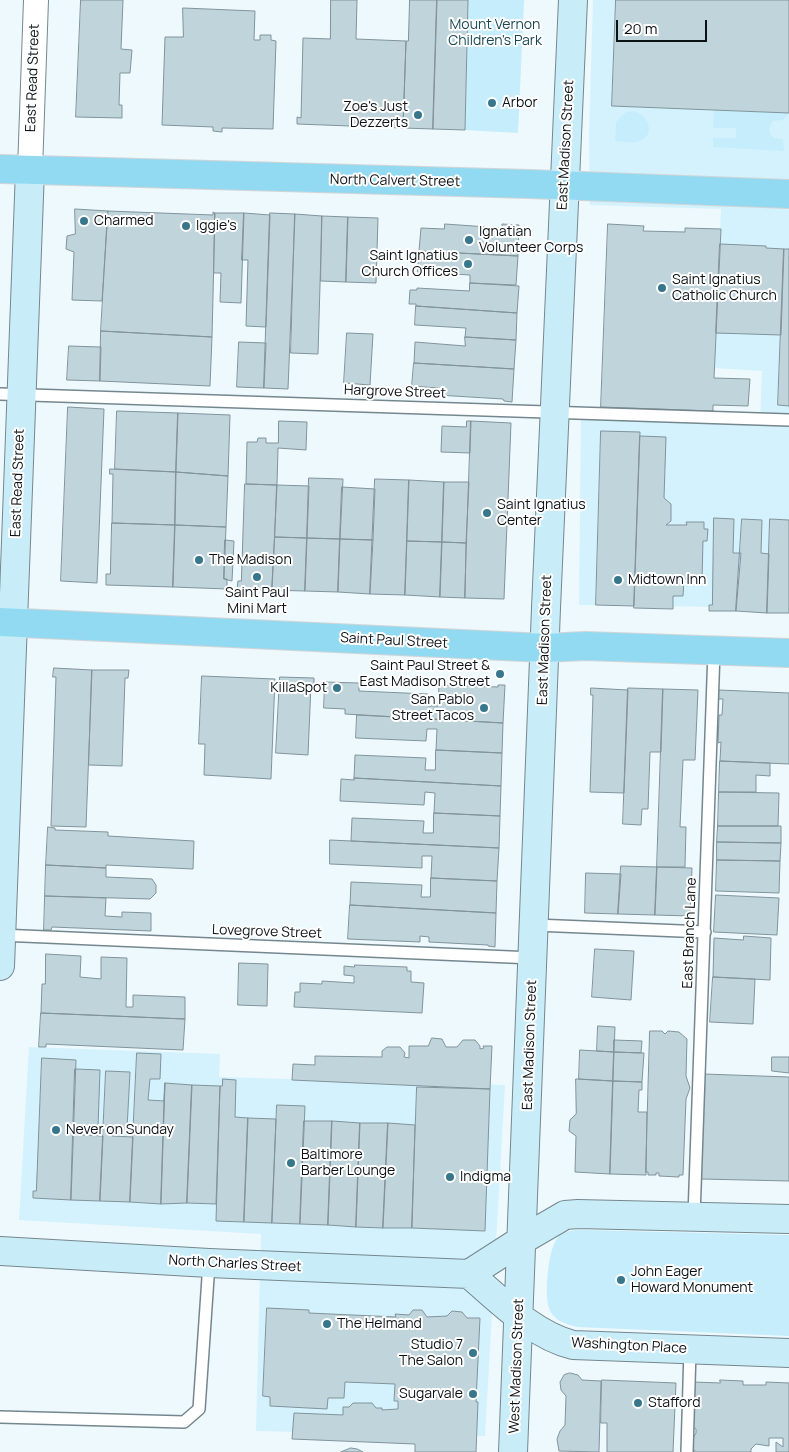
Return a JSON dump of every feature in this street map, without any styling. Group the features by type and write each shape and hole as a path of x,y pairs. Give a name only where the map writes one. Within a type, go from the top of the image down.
{"main road":[{"name":"East Madison Street","path":"520,1280 535,925 544,648 573,0"},
{"name":"North Calvert Street","path":"0,169 529,184 789,194"},
{"name":"East Read Street","path":"0,966 11,394 30,170"},
{"name":"Saint Paul Street","path":"6,622 544,648 586,646 789,653"},
{"path":"470,1274 565,1215 789,1219"},
{"name":"North Charles Street","path":"0,1251 208,1263 470,1274"},
{"name":"Washington Place","path":"470,1274 519,1316 557,1341 573,1345 789,1353"},
{"name":"West Madison Street","path":"513,1452 520,1280"}],"street":[{"name":"East Read Street","path":"30,170 36,0"}],"lane":[{"name":"Hargrove Street","path":"11,394 789,420"},
{"name":"East Branch Lane","path":"694,1216 714,650"},
{"path":"535,925 705,932"},
{"name":"Lovegrove Street","path":"1,935 533,958"},
{"path":"0,1417 184,1422 199,1408 208,1263"},
{"path":"687,1452 690,1350"}],"shaded area":[{"path":"593,0 789,0 789,608 579,605 581,414 760,421 762,371 714,368 721,209 590,205 589,136"},
{"path":"29,1047 220,1054 219,1077 505,1085 485,1436 256,1431 261,1234 19,1220"}],"green space":[{"name":"Mount Vernon Children's Park","path":"468,0 524,0 518,133 465,130"},
{"path":"714,109 789,113 783,120 773,121 770,125 770,132 774,138 783,139 784,151 713,147 713,138 736,138 736,128 713,128"},
{"path":"634,111 645,118 648,123 649,128 646,137 636,142 615,141 616,122 626,112"},
{"path":"585,1230 789,1235 789,1336 577,1327 560,1321 553,1316 548,1302 548,1271 552,1250 555,1241 562,1234"}],"building":[{"path":"81,0 123,0 121,49 132,50 130,73 120,73 119,105 122,105 122,118 76,117"},
{"path":"331,0 357,0 356,39 406,41 403,128 297,124 297,117 301,118 303,38 330,39"},
{"path":"410,0 437,0 433,129 403,128 406,41 408,41"},
{"path":"437,0 468,0 465,130 433,129"},
{"path":"616,0 789,0 789,113 612,106"},
{"path":"183,8 255,11 254,40 260,40 260,35 271,35 271,40 276,41 273,129 222,128 222,132 213,131 213,127 162,125 165,37 183,37"},
{"path":"75,209 108,211 102,301 72,300 74,252 66,249 67,236 75,234"},
{"path":"108,211 213,215 213,212 215,213 212,337 101,331"},
{"path":"215,213 244,213 241,303 220,302 221,273 214,273"},
{"path":"244,213 270,215 266,327 246,326 248,260 242,260"},
{"path":"270,213 295,214 288,389 264,388"},
{"path":"295,214 322,216 318,354 291,353"},
{"path":"322,216 348,217 346,282 321,281"},
{"path":"348,217 378,218 376,283 346,282"},
{"name":"Ignatian Volunteer Corps","path":"445,224 502,228 502,224 519,225 518,256 419,251 421,228 444,229"},
{"name":"Saint Ignatius Catholic Church","path":"608,224 644,226 643,231 685,232 685,228 721,229 714,378 750,379 748,406 713,405 713,411 601,407"},
{"path":"720,244 766,246 766,248 784,249 781,335 716,333"},
{"path":"784,249 789,249 789,406 778,405"},
{"name":"Saint Ignatius Church Offices","path":"419,251 518,256 516,285 470,283 470,275 418,272"},
{"path":"470,283 519,286 517,313 409,304 410,290 417,290 417,288 469,291"},
{"path":"416,306 517,313 516,340 465,337 466,328 415,325"},
{"path":"101,331 212,337 210,386 100,381"},
{"path":"347,333 373,334 370,385 344,383"},
{"path":"465,337 516,340 514,369 414,363 415,342 465,346"},
{"path":"239,342 266,343 264,388 237,387"},
{"path":"69,346 101,347 100,381 67,380"},
{"path":"414,363 514,369 512,402 504,401 503,399 437,395 438,388 412,386"},
{"path":"68,407 104,409 97,583 61,581"},
{"path":"117,411 178,413 176,472 115,469"},
{"path":"178,413 230,415 228,476 176,472"},
{"path":"279,421 307,422 306,450 278,448 277,485 246,484 247,442 257,442 258,438 266,438 266,443 278,443"},
{"path":"467,421 471,421 470,453 441,452 442,426 466,427"},
{"name":"Saint Ignatius Center","path":"471,421 511,423 504,599 465,598"},
{"name":"Midtown Inn","path":"601,431 640,432 634,606 596,605"},
{"path":"640,436 666,437 664,498 671,504 671,521 666,525 687,525 686,522 704,522 704,529 708,529 707,541 703,541 702,579 684,579 683,596 673,596 673,609 634,608"},
{"path":"110,469 176,472 175,525 112,523 113,474 110,474"},
{"path":"176,472 228,476 226,527 175,525"},
{"path":"309,478 343,479 340,539 307,538"},
{"path":"375,479 409,480 405,595 370,594"},
{"path":"409,480 444,482 442,542 407,541"},
{"path":"444,482 469,482 466,543 442,542"},
{"path":"245,484 277,485 272,590 237,589 238,581 241,581"},
{"path":"277,485 309,486 307,538 275,537"},
{"path":"342,487 375,489 373,540 340,539"},
{"path":"714,518 734,519 733,553 741,553 736,611 709,611 709,605 712,605"},
{"path":"742,519 762,520 761,553 769,554 767,613 736,611"},
{"path":"770,519 789,520 789,613 767,613"},
{"path":"112,523 175,525 173,587 106,585 106,574 110,574"},
{"name":"The Madison","path":"175,525 226,527 224,579 227,579 227,589 173,587"},
{"path":"275,537 307,538 305,591 272,590"},
{"path":"307,538 340,539 338,592 305,591"},
{"path":"340,539 373,540 370,594 338,592"},
{"path":"225,540 234,541 232,581 224,579"},
{"path":"407,541 442,542 440,597 405,595"},
{"path":"442,542 466,543 465,598 440,597"},
{"path":"54,668 92,670 86,827 51,826 56,677 53,677"},
{"path":"92,670 129,670 128,678 125,678 122,766 89,765"},
{"path":"202,676 275,679 271,779 204,775 205,744 199,744"},
{"path":"280,677 314,678 314,684 311,684 308,755 276,753"},
{"path":"325,682 359,683 359,691 428,694 428,706 438,706 439,685 498,687 498,685 505,685 503,723 345,714 345,709 324,708"},
{"path":"591,688 628,690 624,793 590,792 593,695 591,695"},
{"path":"628,688 663,689 661,752 650,752 648,809 642,809 641,825 623,824"},
{"path":"663,689 698,690 695,760 683,760 680,827 686,827 685,867 657,867"},
{"path":"719,690 789,693 789,764 720,761 721,742 718,743 719,715 722,715 723,699 719,699"},
{"path":"357,715 503,723 502,753 436,750 437,729 427,729 426,741 356,738"},
{"path":"436,750 502,753 501,786 354,778 355,755 426,758 425,770 435,770"},
{"path":"720,761 770,763 770,776 756,775 756,792 719,792"},
{"path":"354,778 501,786 500,816 434,813 435,793 425,792 424,805 340,801 341,779 354,780"},
{"path":"719,792 779,793 778,826 718,826"},
{"path":"434,813 500,816 499,848 351,841 352,818 424,821 423,833 433,833"},
{"path":"718,826 781,826 781,843 717,842"},
{"path":"48,827 55,828 55,830 108,832 108,836 194,841 193,869 106,865 106,868 46,865"},
{"path":"330,840 499,848 497,881 431,878 432,856 422,856 422,868 330,864"},
{"path":"717,842 781,843 780,861 717,860"},
{"path":"717,860 780,861 779,893 716,891"},
{"path":"46,865 106,868 106,877 152,879 156,885 156,893 150,899 45,896"},
{"path":"621,866 657,867 655,915 618,914"},
{"path":"657,867 692,868 690,916 655,915"},
{"path":"586,873 621,874 618,914 585,913"},
{"path":"431,878 497,881 496,913 350,905 351,882 422,885 421,897 430,897"},
{"path":"716,895 779,898 777,935 714,932"},
{"path":"45,896 106,898 105,916 122,917 122,912 151,913 151,931 52,927 51,930 44,930"},
{"path":"350,905 496,913 495,947 429,942 429,937 420,936 420,942 348,939"},
{"path":"744,936 771,938 770,980 713,977 714,938 743,940"},
{"path":"595,949 634,951 631,1000 592,997"},
{"path":"46,954 81,956 80,977 101,979 101,957 127,958 126,1007 133,1007 133,995 185,997 185,1019 41,1013 42,984 45,984"},
{"path":"239,963 268,964 267,1006 238,1005"},
{"path":"355,965 407,967 407,971 411,971 411,982 424,983 422,1013 294,1007 295,992 300,992 300,983 322,984 322,981 354,983 354,976 344,975 344,966 354,967"},
{"path":"713,977 755,979 753,1024 710,1022"},
{"path":"41,1013 185,1019 183,1050 46,1044 46,1047 39,1047"},
{"path":"598,1026 615,1027 614,1052 597,1051"},
{"path":"650,1031 662,1031 665,1034 668,1031 679,1032 687,1039 686,1076 690,1088 686,1099 683,1175 679,1175 679,1177 659,1176 659,1173 648,1175 648,1172 646,1172"},
{"path":"432,1038 442,1039 446,1047 457,1047 463,1040 475,1040 480,1049 484,1048 483,1046 492,1046 490,1089 292,1080 293,1064 315,1065 315,1056 382,1057 382,1051 387,1047 400,1047 405,1053 404,1057 409,1058 409,1046 428,1046"},
{"path":"614,1040 642,1041 641,1053 614,1052"},
{"path":"580,1050 614,1052 613,1081 579,1079"},
{"path":"614,1052 644,1053 642,1082 613,1081"},
{"path":"137,1053 161,1054 160,1079 150,1079 148,1100 164,1101 165,1083 161,1204 130,1202"},
{"path":"772,1057 789,1057 789,1073 772,1071"},
{"name":"Never on Sunday","path":"42,1058 76,1060 71,1200 33,1198 33,1191 36,1191"},
{"path":"75,1069 100,1070 98,1127 93,1131 83,1130 83,1135 103,1136 100,1201 71,1200"},
{"path":"106,1071 130,1072 127,1129 123,1132 113,1132 112,1136 133,1137 130,1202 100,1201"},
{"path":"704,1074 789,1077 789,1181 701,1179"},
{"path":"223,1079 236,1080 235,1117 248,1118 244,1222 216,1221 220,1086 222,1086"},
{"path":"576,1079 613,1081 610,1174 575,1172 576,1136 569,1131 570,1120 576,1114"},
{"path":"613,1081 642,1082 642,1090 639,1090 638,1112 647,1112 646,1175 610,1174"},
{"path":"165,1083 192,1085 187,1203 161,1204"},
{"path":"192,1085 220,1086 216,1204 187,1203"},
{"name":"Indigma","path":"417,1087 490,1089 485,1231 412,1228"},
{"path":"277,1105 305,1106 300,1224 272,1223"},
{"path":"248,1118 276,1119 272,1223 244,1222"},
{"path":"304,1121 332,1121 328,1225 300,1224"},
{"path":"332,1121 360,1123 356,1227 328,1225"},
{"path":"360,1123 388,1123 383,1228 356,1227"},
{"path":"388,1123 415,1125 412,1228 383,1228"},
{"path":"267,1308 309,1310 309,1313 396,1317 395,1314 409,1315 413,1310 422,1310 427,1317 447,1316 452,1311 462,1312 467,1318 480,1318 476,1452 415,1452 415,1444 292,1439 294,1413 343,1415 343,1407 349,1407 353,1403 372,1403 376,1408 382,1408 382,1410 398,1409 398,1401 394,1401 395,1384 345,1382 344,1398 328,1398 327,1409 270,1406 270,1397 263,1396"},
{"path":"570,1373 578,1375 582,1380 601,1381 599,1452 559,1451 557,1439 565,1425 566,1396 561,1390 560,1382 564,1375"},
{"name":"Stafford","path":"602,1380 676,1383 673,1452 607,1452 607,1423 601,1423"},
{"path":"720,1380 743,1381 743,1385 766,1385 766,1382 789,1383 789,1452 776,1452 776,1442 783,1447 783,1438 769,1438 769,1446 756,1444 751,1449 751,1452 695,1452 692,1446 696,1433 696,1429 693,1427 694,1382 720,1383"},
{"path":"351,1448 357,1449 363,1452 341,1452"}],"place":[{"name":"Arbor","path":"492,103"},
{"name":"Zoe's Just Dezzerts","path":"418,115"},
{"name":"Charmed","path":"84,221"},
{"name":"Iggie's","path":"186,226"},
{"name":"Ignatian Volunteer Corps","path":"469,240"},
{"name":"Saint Ignatius Church Offices","path":"468,264"},
{"name":"Saint Ignatius Catholic Church","path":"662,288"},
{"name":"Saint Ignatius Center","path":"487,513"},
{"name":"The Madison","path":"199,560"},
{"name":"Saint Paul Mini Mart","path":"257,577"},
{"name":"Midtown Inn","path":"618,580"},
{"name":"Saint Paul Street & East Madison Street","path":"500,674"},
{"name":"KillaSpot","path":"337,688"},
{"name":"San Pablo Street Tacos","path":"484,708"},
{"name":"Never on Sunday","path":"56,1130"},
{"name":"Baltimore Barber Lounge","path":"291,1163"},
{"name":"Indigma","path":"450,1177"},
{"name":"John Eager Howard Monument","path":"621,1280"},
{"name":"The Helmand","path":"327,1324"},
{"name":"Studio 7 The Salon","path":"473,1353"},
{"name":"Sugarvale","path":"473,1394"},
{"name":"Stafford","path":"638,1403"}]}
